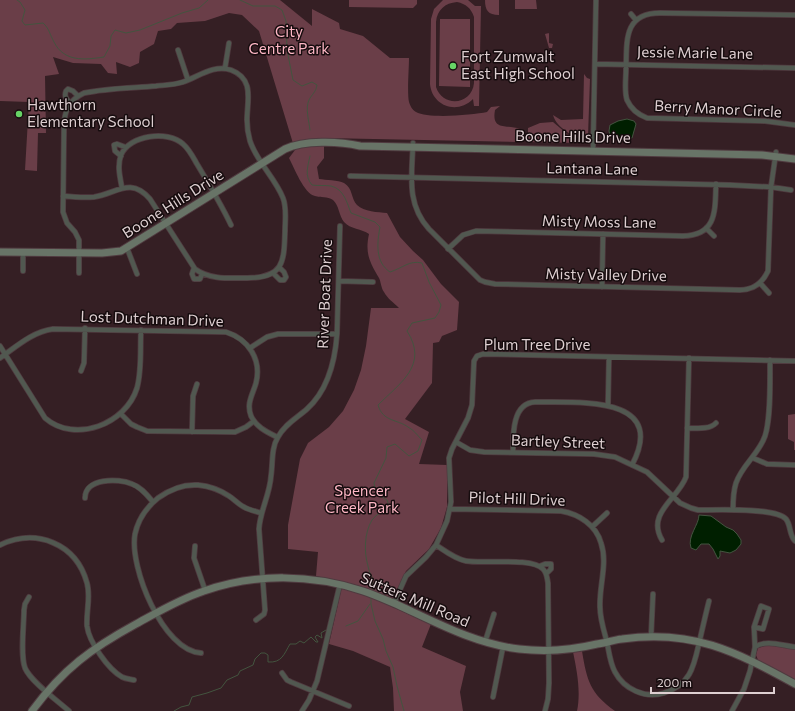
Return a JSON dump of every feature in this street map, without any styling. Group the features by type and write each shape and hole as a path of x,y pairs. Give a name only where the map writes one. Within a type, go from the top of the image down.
{"street":[{"path":"593,149 596,0"},
{"path":"631,14 636,20 643,15 654,13 795,15"},
{"name":"Berry Manor Circle","path":"636,20 631,26 627,38 626,90 628,100 637,112 647,118 765,121 795,125"},
{"path":"225,68 229,43"},
{"path":"178,50 188,80"},
{"name":"Jessie Marie Lane","path":"595,64 795,68"},
{"path":"62,196 93,197 122,188 137,189 146,194 194,268 202,274 220,278 257,278 268,276 280,268 283,262 285,206 282,195 262,164 251,143 247,119 249,96 247,85 236,72 225,68 211,70 176,84 89,92 78,96 70,103 64,117 62,196 65,218 77,236 79,273"},
{"path":"70,103 66,98 66,90 68,89 73,91 78,96"},
{"path":"122,188 119,166 125,147 140,138 167,137 178,140 186,147 215,193 231,225"},
{"name":"Boone Hills Drive","path":"0,252 108,253 121,251 285,149 296,145 315,143 350,143 360,146 413,145 593,149 775,154 795,156"},
{"path":"121,156 115,151 114,145 121,144 125,147"},
{"name":"Misty Valley Drive","path":"413,145 412,195 416,210 423,223 480,280 490,284 740,290 752,288 760,283"},
{"path":"769,293 760,283 766,276 769,266 771,187 775,154"},
{"name":"Boone Hills Drive","path":"775,154 795,160"},
{"name":"Lantana Lane","path":"350,176 716,184 771,187 791,190"},
{"path":"714,236 706,228 715,214 716,184"},
{"name":"River Boat Drive","path":"256,620 264,614 265,610 259,529 261,513 270,484 273,450 278,437 289,422 311,405 321,393 330,374 333,363 337,334 340,226"},
{"name":"Misty Moss Lane","path":"448,248 464,235 476,231 689,236 700,233 706,228"},
{"path":"602,287 603,234"},
{"path":"127,248 137,274"},
{"path":"23,252 23,271"},
{"path":"194,268 192,274 194,279 200,279 202,274"},
{"path":"273,273 280,280 284,280 286,277 280,268"},
{"path":"339,281 373,282"},
{"name":"Lost Dutchman Drive","path":"0,358 27,338 53,328 226,332 237,337 250,348"},
{"path":"81,371 84,363 85,328"},
{"path":"0,346 41,413 49,421 68,429 91,429 106,424 121,414 134,396 139,379 141,330"},
{"path":"278,437 261,428 254,421 250,411 250,401 258,372 256,360 250,348 267,337 278,334 337,334"},
{"name":"Plum Tree Drive","path":"394,604 406,576 426,557 436,544 444,529 450,509 449,458 468,418 472,405 474,361 477,356 483,354 795,361"},
{"path":"608,405 609,357"},
{"path":"662,540 658,531 659,516 664,506 681,487 686,477 689,358"},
{"path":"733,510 733,494 736,482 762,445 767,428 770,360"},
{"path":"192,432 193,396 197,384"},
{"path":"513,452 513,433 515,425 520,409 526,403 535,402 608,405 629,415 638,425 641,443 632,465"},
{"path":"121,414 131,424 142,430 235,432 254,421"},
{"path":"688,428 708,428 713,427 716,423"},
{"name":"Bartley Street","path":"456,442 476,451 602,454 620,459 650,474 673,497 685,506 698,510 733,510 779,514 786,520 791,535 795,541"},
{"path":"753,458 767,464 795,465"},
{"path":"85,498 86,491 94,483 119,481 131,483 136,486 153,502"},
{"path":"201,653 194,653 185,649 167,631 155,613 149,600 134,551 135,534 140,520 148,507 165,493 182,487 196,485 204,486 224,493 246,508 261,513"},
{"name":"Pilot Hill Drive","path":"450,509 561,511 580,517 592,527 601,542 603,554 600,606 612,666 622,682 636,691 655,695 672,690 683,683 693,667 709,601"},
{"path":"592,527 607,513"},
{"path":"0,545 18,539 38,538 54,543 72,556 87,582 89,599 87,627 91,639 108,664 119,675 123,678 134,680"},
{"path":"436,544 455,557 466,561 528,563 540,566 551,564 551,569 546,574"},
{"path":"195,546 194,558 205,590"},
{"path":"540,566 546,574 549,650 549,692 545,711"},
{"name":"Sutters Mill Road","path":"32,711 47,691 64,674 96,647 155,613 205,590 228,584 262,579 302,578 340,584 380,597 462,634 503,647 524,650 576,648 622,639 651,637 699,641 728,650 752,660 795,684"},
{"path":"302,711 314,692 340,584"},
{"path":"651,637 653,594"},
{"path":"29,597 25,604 24,610 25,668 31,677 69,711"},
{"path":"732,711 744,689 756,647 754,627 761,606 769,609 762,629 754,627"},
{"path":"485,642 494,614"},
{"path":"756,647 761,644 795,647"},
{"path":"493,697 503,647"},
{"path":"282,672 288,680 349,706"}],"green space":[{"path":"0,0 280,0 312,26 312,9 339,23 340,29 363,36 390,58 409,58 408,98 413,110 416,112 440,116 462,115 487,112 491,107 500,106 495,110 494,117 496,122 502,126 520,129 522,142 324,138 324,158 317,167 319,179 341,182 347,185 355,203 363,209 387,213 400,237 423,260 441,284 459,302 457,330 442,336 439,342 433,343 432,383 405,419 429,432 419,464 447,465 447,507 441,528 429,549 406,571 390,606 431,624 422,647 466,666 460,692 463,711 394,711 390,667 353,651 329,644 343,582 316,576 318,552 288,549 288,525 300,459 308,443 329,427 343,411 354,390 361,370 366,346 371,308 399,308 385,294 379,278 370,262 367,246 369,234 353,228 344,222 337,205 333,200 317,197 311,194 303,185 289,158 295,150 259,31 242,15 229,13 205,21 177,23 171,29 158,31 154,44 140,52 139,63 130,67 116,62 117,74 108,73 101,64 73,63 53,57 59,74 45,76 46,133 38,133 37,171 25,170 29,102 0,101"},
{"path":"349,0 417,0 417,4 413,8 349,7"},
{"path":"443,0 468,0 475,6 481,6 479,106 474,106 473,99 467,104 460,106 446,106 435,98 432,92 430,84 431,19 434,9","holes":["457,2 466,5 474,17 474,83 468,96 457,101 451,101 440,94 436,87 436,22 438,14 442,8 449,4"]},
{"path":"485,0 499,0 499,15 492,14 488,11"},
{"path":"515,0 536,0 537,9 515,9"},
{"path":"440,19 470,19 470,87 439,86"},
{"path":"549,33 549,43 553,44 552,48 549,48 545,34"},
{"path":"584,74 590,79 588,141 586,142 571,135 562,128 555,120 553,115 561,120 583,119"},
{"path":"553,122 566,133 583,143 528,141 528,128 540,123"},
{"path":"795,414 794,450 794,442 788,439 788,415"},
{"path":"768,645 795,649 795,680 758,660 756,655 758,648"},
{"path":"582,651 591,686 600,698 615,711 577,711 579,689 573,652"}],"shaded area":[{"path":"627,119 634,121 636,124 632,138 610,135 610,125"},
{"path":"699,515 711,516 726,527 733,530 741,540 741,544 736,550 730,553 720,551 720,556 718,559 709,544 701,544 696,550 691,548 691,539"}],"waterway":[{"path":"17,0 25,10 22,21 25,25 43,23 48,29 58,49 69,56 82,59 104,57 110,46 111,36 115,30 126,33 140,30 182,13 199,8 208,0"},
{"path":"240,0 253,6 275,6 282,10 286,21 287,50 293,80 302,86 312,82 317,85 308,103 307,111 310,130"},
{"path":"310,156 307,175 312,185 331,186 339,190 342,193 351,213 375,222 380,227 378,239 379,258 385,268 390,272 410,263 422,263 429,282 441,305 435,318 412,323 407,331 413,343 415,354 413,364 403,381 378,405 383,414 404,424 414,431 422,440 418,451 409,456 395,444 387,447 386,458 374,483 376,493 387,500 389,506 372,520 367,531 366,555 369,570 373,579 372,590"},
{"path":"371,597 375,621 393,667 404,711"},
{"path":"346,626 358,621 370,604"},
{"path":"174,711 189,705 192,697 221,688 227,680 238,675 240,671 253,665 255,659 261,653 268,655 268,662 276,661 282,657 290,644 296,644 300,641 304,643 311,637 318,642 315,637 317,635 322,638 321,633 326,630"}],"place":[{"name":"Fort Zumwalt East High School","path":"453,66"},
{"name":"Hawthorn Elementary School","path":"19,114"}],"park label":[{"name":"City Centre Park","path":"289,40"},
{"name":"Spencer Creek Park","path":"362,500"}]}
